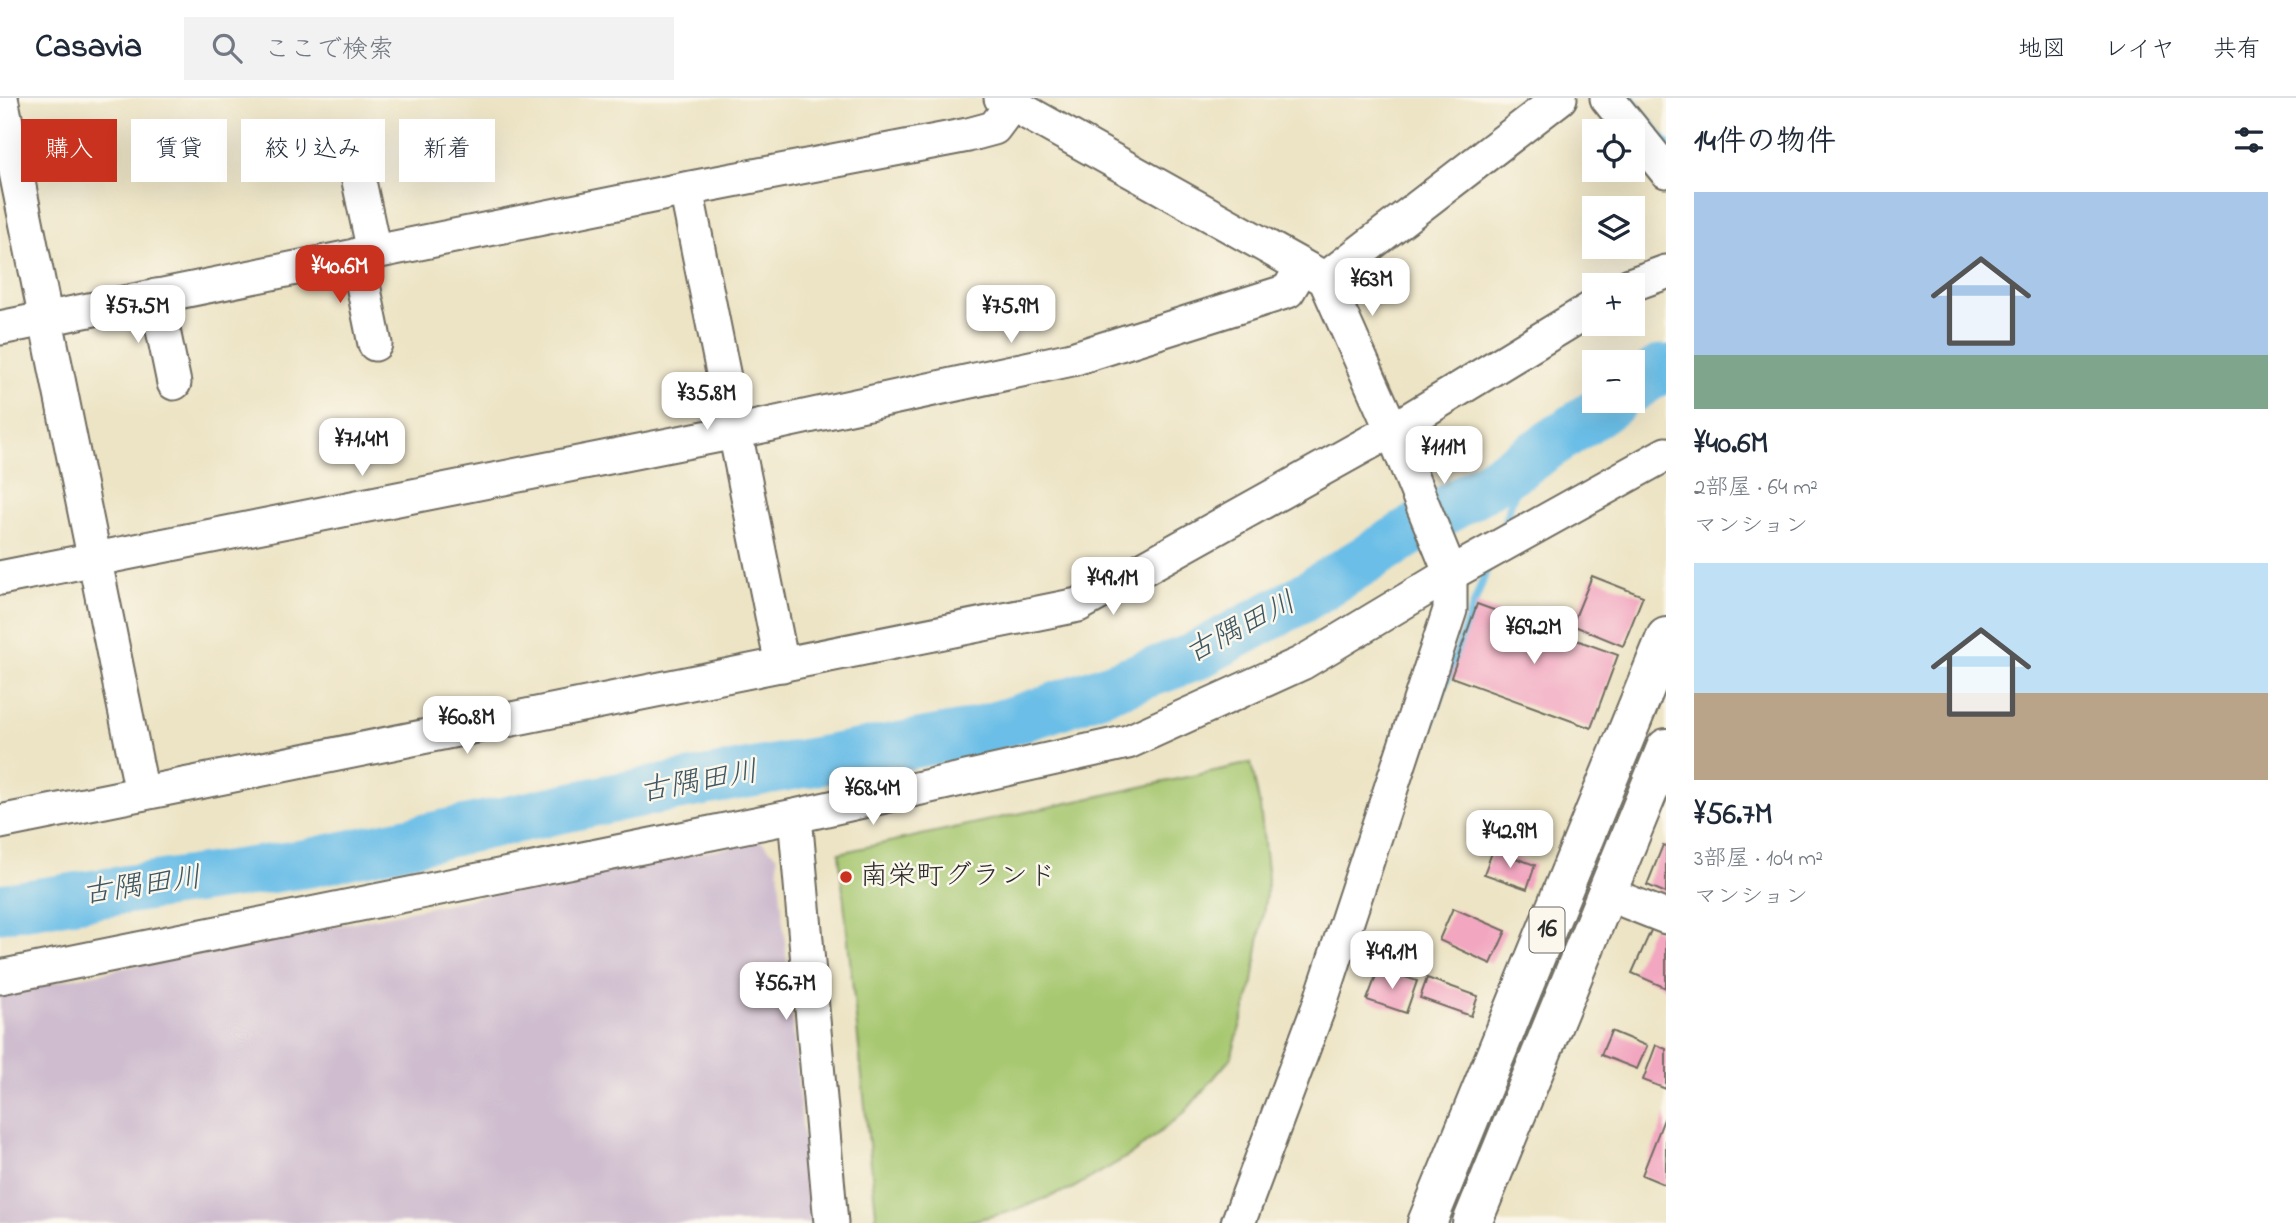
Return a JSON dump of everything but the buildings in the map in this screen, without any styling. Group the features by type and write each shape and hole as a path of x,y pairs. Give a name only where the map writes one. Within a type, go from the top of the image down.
{"highway":[{"name":"16","path":"1427,1223 1666,638"},
{"name":"16","path":"1472,1223 1666,748"}],"street":[{"path":"1,98 142,793"},
{"path":"1607,98 1666,171"},
{"path":"0,578 735,432 1072,359 1288,291 1550,100"},
{"path":"0,328 686,189 968,135 994,128 1006,101 1313,273 1392,430 1448,568 1450,610 1318,1009 1238,1223"},
{"path":"357,182 375,344"},
{"path":"686,189 782,665"},
{"path":"1645,280 1666,272"},
{"path":"156,296 174,383"},
{"path":"0,822 1078,605 1392,430 1582,314"},
{"path":"0,977 795,816 1128,742 1302,663 1448,568 1666,454"},
{"path":"795,816 831,1223"},
{"path":"1608,894 1666,917"}],"shaded area":[{"path":"761,841 777,856 811,1223 0,1223 0,993"}],"green space":[{"path":"1251,763 1260,807 1268,880 1253,982 1231,1058 1184,1113 1132,1154 1073,1188 1009,1212 962,1223 877,1223 839,853"}],"waterway":[{"path":"1631,98 1666,144"},
{"name":"古隅田川","path":"1645,380 1661,369 1666,369"},
{"name":"古隅田川","path":"0,908 309,863 612,798 968,734 1046,710 1192,658 1298,601 1521,464 1596,413"},
{"path":"1500,535 1521,464"},
{"path":"1423,745 1488,566"}],"place":[{"name":"南栄町グランド","path":"846,877"}]}
